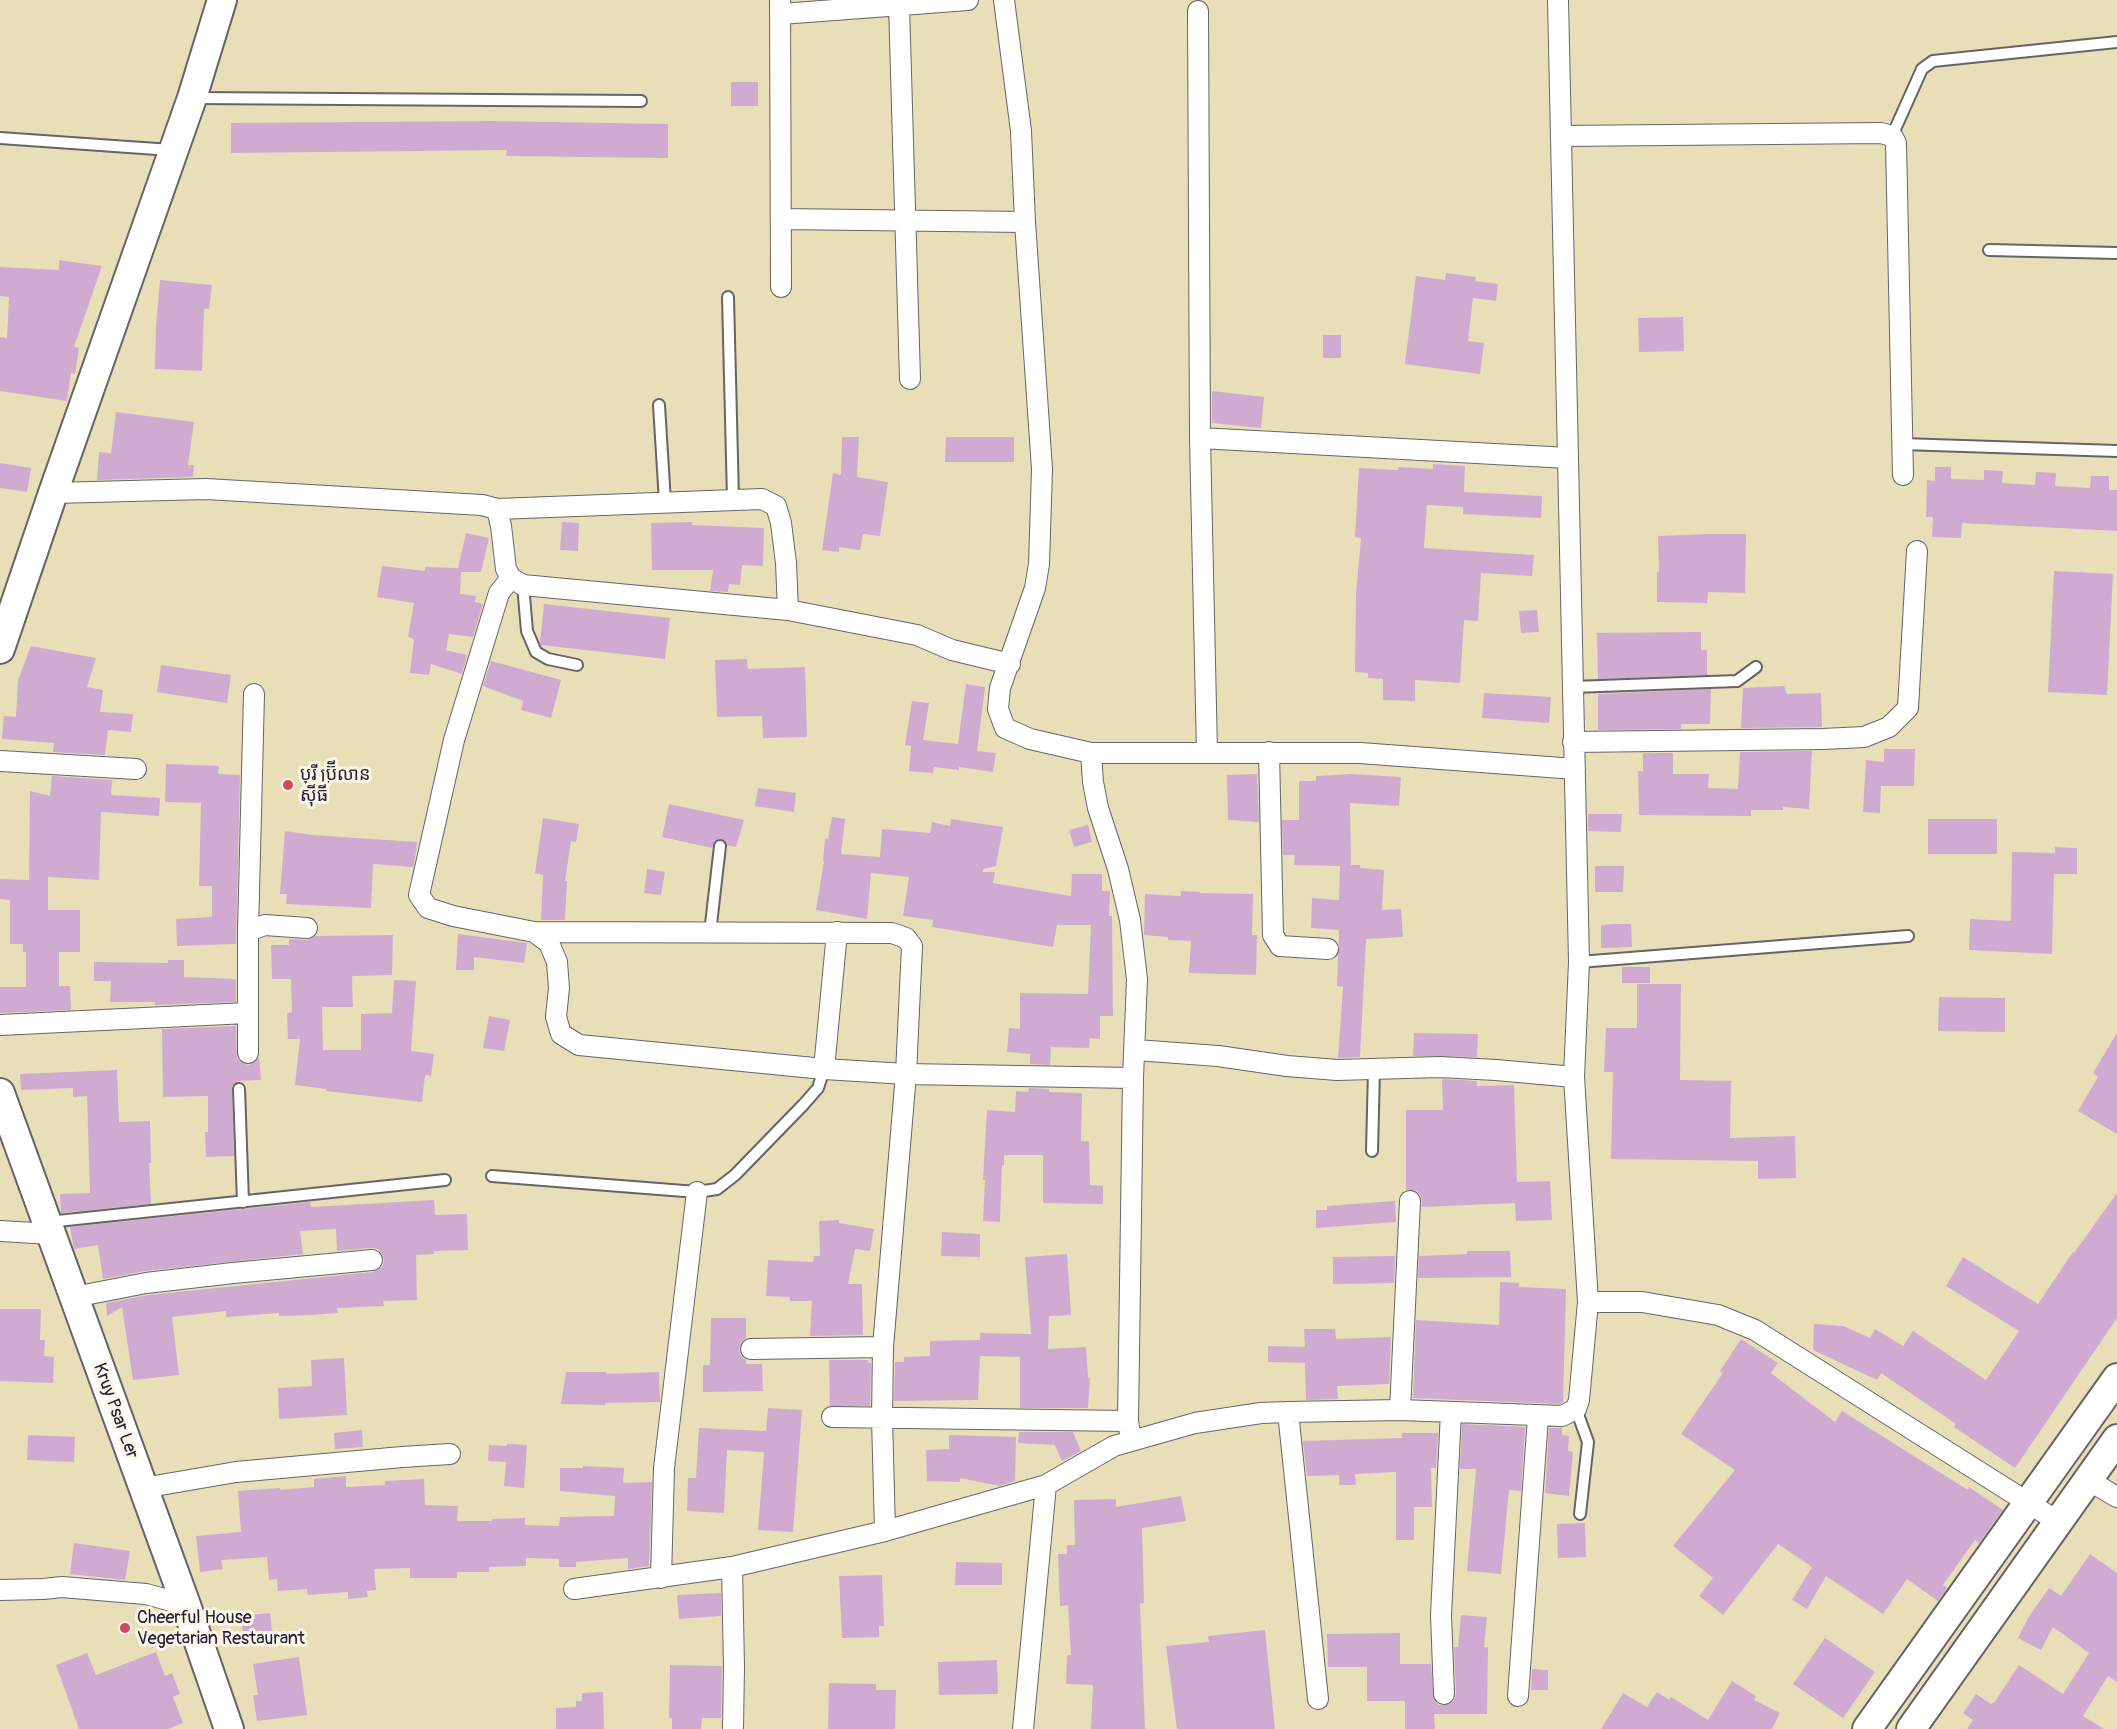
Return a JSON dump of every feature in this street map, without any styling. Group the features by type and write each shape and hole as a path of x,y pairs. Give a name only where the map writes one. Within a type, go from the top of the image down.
{"street":[{"path":"0,649 192,98 222,0"},
{"path":"781,287 781,7 899,5 968,0"},
{"path":"1004,0 1021,131 1042,469 1042,526 1035,588 1000,688 998,710 1005,728 1030,739 1091,753 1360,753 1575,769"},
{"path":"832,1417 1129,1430 1261,1413 1400,1410 1538,1417 1562,1416 1576,1409 1579,1400 1588,1302 1574,1077 1579,962 1558,0"},
{"path":"899,5 910,379"},
{"path":"1198,11 1200,438 1208,752"},
{"path":"1561,136 1881,133 1892,136 1896,143 1903,475"},
{"path":"781,219 1025,222"},
{"path":"1200,438 1568,458"},
{"path":"53,493 206,489 482,505 497,509 762,498 776,506 784,535 788,610"},
{"path":"497,509 506,569 517,581"},
{"path":"1573,742 1823,739 1864,737 1889,727 1908,708 1917,550"},
{"path":"885,1531 883,1347 906,1074 912,946 906,938 892,933 534,932 453,916 428,908 419,895 454,740 499,593 517,581 788,610 917,635 952,650 1010,664"},
{"path":"248,1053 248,931 254,694"},
{"path":"1269,752 1273,935 1280,946 1328,949"},
{"path":"574,1589 732,1567 885,1531 1046,1485 1114,1446 1129,1430 1133,1078 1136,1050 1137,979 1130,920 1118,869 1098,808 1091,753"},
{"path":"0,761 136,770"},
{"path":"248,931 265,925 308,928"},
{"path":"534,932 549,944 557,962 559,988 556,1017 561,1034 579,1046 824,1069 906,1074 1133,1078"},
{"path":"824,1069 837,932"},
{"path":"0,1025 247,1013"},
{"path":"1136,1050 1218,1056 1287,1066 1374,1070 1440,1067 1574,1077"},
{"name":"Kruy Psar Ler","path":"0,1094 229,1729"},
{"path":"661,1578 664,1468 697,1192"},
{"path":"1400,1410 1410,1202"},
{"path":"0,1231 50,1228"},
{"path":"74,1297 146,1283 372,1260"},
{"path":"1588,1302 1642,1302 1718,1315 1755,1330 2057,1521"},
{"path":"751,1349 883,1347"},
{"path":"1867,1729 2117,1378"},
{"path":"1288,1412 1318,1699"},
{"path":"1444,1694 1441,1615 1451,1412"},
{"path":"1518,1696 1538,1417"},
{"path":"1911,1729 2117,1438"},
{"path":"143,1488 236,1472 450,1454"},
{"path":"2088,1480 2117,1497"},
{"path":"1023,1729 1046,1485"},
{"path":"732,1567 733,1729"},
{"path":"0,1590 63,1587 146,1594 186,1605"}],"lane":[{"path":"1892,136 1922,69 1934,60 2117,42"},
{"path":"192,98 640,101"},
{"path":"0,138 174,150"},
{"path":"1989,250 2117,252"},
{"path":"728,297 733,499"},
{"path":"658,405 665,502"},
{"path":"1902,444 2117,451"},
{"path":"517,581 527,631 536,652 548,659 577,665"},
{"path":"1573,687 1737,681 1756,667"},
{"path":"710,933 720,846"},
{"path":"1579,962 1908,936"},
{"path":"492,1176 697,1192 717,1189 735,1175 818,1088 824,1069"},
{"path":"1372,1151 1374,1070"},
{"path":"239,1089 243,1202"},
{"path":"50,1228 243,1202 445,1180"},
{"path":"1576,1409 1588,1442 1580,1514"}],"building":[{"path":"731,82 758,82 758,106 731,106"},
{"path":"492,121 668,124 668,158 506,156 507,150 231,153 231,123"},
{"path":"59,260 102,266 74,347 79,348 75,374 71,373 67,401 0,391 0,337 7,338 9,297 0,296 0,267 59,270"},
{"path":"1446,273 1476,277 1475,281 1498,284 1496,301 1473,298 1468,341 1484,343 1480,374 1405,364 1416,276 1445,280"},
{"path":"160,280 212,285 209,309 204,309 202,371 155,369"},
{"path":"1683,317 1684,351 1639,352 1638,318"},
{"path":"1323,335 1341,335 1341,358 1323,358"},
{"path":"1212,391 1264,397 1261,428 1212,423"},
{"path":"116,412 194,422 188,465 194,465 193,477 97,480 99,452 111,453"},
{"path":"842,437 859,437 857,477 888,482 880,536 863,534 860,550 839,547 839,552 822,550 833,473 841,475"},
{"path":"946,437 1014,437 1014,462 945,462"},
{"path":"0,463 31,468 27,492 0,488"},
{"path":"1433,464 1465,466 1464,492 1542,496 1541,518 1463,514 1463,507 1427,505 1424,548 1534,555 1532,576 1481,573 1478,621 1464,620 1460,683 1415,680 1415,701 1383,700 1383,679 1368,678 1368,673 1355,672 1356,594 1361,538 1355,537 1359,468 1433,469"},
{"path":"1935,467 1951,467 1951,479 1984,480 1984,470 2003,471 2002,483 2035,485 2036,472 2056,473 2055,486 2090,488 2091,476 2109,476 2109,490 2117,490 2117,531 1962,523 1961,538 1932,537 1933,517 1926,517 1927,480 1935,481"},
{"path":"562,522 579,523 578,551 560,550"},
{"path":"692,522 692,525 764,528 763,566 742,565 740,585 729,584 728,592 710,591 713,570 652,570 651,523"},
{"path":"466,533 489,538 481,572 461,572 460,594 476,596 475,602 483,604 473,637 449,634 446,650 467,655 462,674 431,664 429,675 410,673 414,639 408,637 414,603 377,597 382,566 425,571 425,567 458,568"},
{"path":"1746,534 1745,593 1708,592 1707,603 1657,602 1658,536"},
{"path":"2054,571 2113,574 2107,695 2048,692"},
{"path":"544,604 670,618 665,659 541,645"},
{"path":"1537,610 1539,632 1521,633 1519,611"},
{"path":"1701,632 1701,650 1707,650 1707,675 1598,679 1597,633"},
{"path":"31,646 96,658 87,687 103,690 100,712 133,714 131,732 108,730 105,755 53,752 54,743 2,739 4,716 16,717 18,680"},
{"path":"747,659 748,669 805,667 807,737 763,738 762,716 717,717 715,660"},
{"path":"491,661 561,680 551,718 521,710 523,701 483,686"},
{"path":"161,665 231,675 227,703 157,692"},
{"path":"966,684 985,687 977,751 996,753 993,772 959,767 959,770 934,767 933,773 909,771 911,746 905,745 912,701 929,703 923,740 958,744"},
{"path":"1784,686 1787,694 1821,693 1822,727 1741,728 1743,688"},
{"path":"1711,689 1710,724 1681,724 1681,729 1598,730 1598,694"},
{"path":"1484,693 1551,697 1549,723 1482,718"},
{"path":"1884,749 1915,749 1914,786 1881,786 1880,813 1863,812 1866,760 1884,762"},
{"path":"1812,751 1809,809 1783,807 1783,810 1751,810 1751,816 1639,815 1638,771 1643,771 1643,753 1673,753 1673,774 1709,774 1708,788 1738,789 1740,752"},
{"path":"166,764 219,766 218,774 240,775 236,944 177,946 176,919 212,917 212,886 199,886 201,803 165,802"},
{"path":"1257,774 1259,822 1228,820 1227,775"},
{"path":"1351,774 1401,777 1399,806 1350,803 1351,865 1384,870 1382,910 1401,909 1403,937 1366,939 1360,1057 1338,1058 1343,987 1337,986 1339,930 1311,928 1312,898 1339,900 1340,866 1294,865 1295,855 1283,855 1282,820 1299,820 1299,781 1316,781 1316,776"},
{"path":"52,776 112,780 111,795 160,798 159,816 101,812 99,880 48,877 48,910 80,910 80,952 59,952 59,986 70,986 71,1010 0,1013 0,987 26,987 26,952 23,952 23,944 10,944 10,900 0,899 0,879 29,880 30,791 50,796"},
{"path":"758,788 796,793 794,812 755,806"},
{"path":"669,804 744,820 736,847 727,845 721,839 714,841 712,848 662,837"},
{"path":"1588,814 1622,814 1621,832 1588,831"},
{"path":"832,817 845,819 841,854 880,857 882,829 930,833 932,822 950,826 951,819 1003,827 996,866 983,869 983,872 995,872 993,883 1071,896 1072,874 1102,874 1102,891 1110,891 1109,916 1112,916 1113,1016 1100,1016 1100,1039 1090,1038 1089,1048 1051,1047 1050,1065 1030,1064 1030,1054 1007,1052 1009,1028 1020,1029 1020,993 1088,994 1091,925 1057,925 1053,947 932,927 933,920 903,916 909,877 871,873 867,919 816,910 824,861 825,838 828,839"},
{"path":"543,818 579,824 576,842 571,841 565,881 567,881 565,920 541,920 543,875 535,873"},
{"path":"1928,819 1997,819 1997,854 1928,854"},
{"path":"1088,825 1092,842 1074,847 1069,830"},
{"path":"285,831 417,842 413,867 373,864 371,908 286,904 287,894 280,894"},
{"path":"2055,847 2077,848 2077,874 2054,874 2052,954 1969,950 1970,919 2011,921 2012,852 2055,853"},
{"path":"1595,866 1624,866 1623,892 1595,892"},
{"path":"647,869 665,872 661,895 644,893"},
{"path":"1181,891 1253,894 1252,935 1257,935 1256,975 1189,973 1191,941 1168,940 1168,937 1144,935 1145,894 1181,896"},
{"path":"1631,924 1632,947 1601,948 1601,925"},
{"path":"458,934 527,943 524,963 474,957 474,970 456,970"},
{"path":"393,935 392,975 352,976 353,1007 322,1007 323,1050 361,1050 361,1014 392,1013 394,980 416,981 411,1051 434,1054 431,1076 425,1075 422,1102 326,1091 326,1089 295,1085 300,1039 288,1039 287,1013 292,1012 291,979 272,979 271,945 289,945 289,939 307,940 315,936"},
{"path":"168,960 184,960 184,977 236,979 236,1002 155,1005 155,1002 110,1002 111,981 94,981 94,962 168,963"},
{"path":"1622,967 1650,967 1650,983 1622,983"},
{"path":"1637,984 1681,984 1680,1080 1731,1081 1730,1138 1795,1136 1796,1178 1758,1179 1758,1161 1611,1159 1613,1072 1604,1072 1606,1028 1637,1028"},
{"path":"1939,997 2005,998 2005,1032 1938,1031"},
{"path":"489,1016 510,1020 504,1051 483,1048"},
{"path":"236,1026 237,1058 249,1065 259,1057 261,1080 238,1081 232,1086 234,1156 206,1157 205,1132 208,1132 208,1096 163,1097 162,1029"},
{"path":"1414,1033 1478,1034 1477,1057 1413,1056"},
{"path":"2117,1033 2117,1134 2078,1111 2098,1077 2093,1073"},
{"path":"117,1070 119,1122 150,1121 151,1204 61,1213 60,1194 90,1193 87,1096 73,1097 73,1088 21,1090 20,1074"},
{"path":"1442,1079 1477,1081 1477,1086 1514,1085 1517,1182 1550,1181 1552,1220 1516,1221 1515,1203 1422,1207 1421,1196 1417,1191 1406,1190 1406,1110 1443,1110"},
{"path":"1029,1088 1049,1089 1049,1092 1082,1093 1081,1141 1089,1141 1090,1185 1103,1186 1103,1204 1043,1203 1043,1155 1004,1155 1000,1222 983,1221 987,1110 1015,1112 1016,1091 1028,1092"},
{"path":"2117,1193 2117,1318 2015,1468 1954,1427 1956,1424 1881,1373 1877,1380 1813,1350 1814,1324 1843,1326 1870,1338 1875,1329 1903,1346 1913,1331 1986,1380 2019,1331 1946,1286 1963,1257 2038,1304"},
{"path":"434,1200 435,1215 467,1214 468,1250 434,1251 434,1254 416,1255 417,1300 383,1301 384,1306 337,1308 338,1313 312,1315 279,1316 279,1313 226,1317 226,1311 172,1317 179,1375 133,1380 122,1307 107,1316 106,1303 148,1295 373,1272 383,1266 382,1254 378,1249 371,1248 337,1251 336,1229 300,1231 303,1254 145,1271 103,1279 98,1245 74,1249 70,1227 310,1202 311,1207"},
{"path":"1395,1201 1396,1222 1316,1228 1316,1210 1327,1210 1327,1206"},
{"path":"839,1220 839,1223 874,1229 870,1251 855,1249 848,1284 862,1284 863,1335 810,1336 812,1301 790,1301 790,1297 766,1296 768,1260 813,1262 814,1256 820,1256 819,1221"},
{"path":"942,1232 980,1234 980,1257 941,1256"},
{"path":"1467,1251 1510,1251 1511,1277 1418,1278 1419,1256 1467,1254"},
{"path":"1067,1254 1071,1315 1049,1316 1048,1349 1086,1347 1088,1378 1090,1378 1088,1408 1020,1408 1020,1357 980,1356 978,1400 894,1401 895,1362 904,1362 904,1357 930,1356 930,1341 980,1340 980,1333 1031,1334 1025,1257"},
{"path":"1395,1256 1394,1283 1333,1284 1333,1257"},
{"path":"1500,1282 1519,1283 1519,1287 1566,1289 1563,1402 1559,1404 1413,1398 1416,1320 1499,1325"},
{"path":"0,1309 41,1309 40,1340 45,1340 44,1356 54,1357 53,1383 0,1381"},
{"path":"711,1318 746,1318 746,1338 739,1350 746,1364 762,1364 763,1391 703,1392 703,1365 710,1365"},
{"path":"1304,1329 1335,1329 1336,1339 1391,1337 1389,1384 1337,1386 1338,1399 1306,1400 1305,1363 1268,1362 1268,1346 1305,1347"},
{"path":"1741,1339 1778,1363 1771,1373 1835,1422 1842,1411 2003,1510 1979,1543 1975,1540 1943,1585 1947,1588 1938,1601 1907,1579 1883,1614 1826,1576 1807,1609 1792,1600 1812,1567 1778,1544 1723,1615 1699,1596 1713,1578 1673,1546 1735,1470 1681,1434 1723,1373 1720,1371"},
{"path":"344,1358 347,1415 279,1419 278,1388 312,1386 311,1360"},
{"path":"829,1360 868,1360 868,1363 871,1363 870,1406 830,1406"},
{"path":"566,1372 606,1372 606,1374 659,1372 660,1402 605,1403 605,1405 561,1404"},
{"path":"768,1408 802,1410 793,1532 758,1530 764,1452 727,1450 724,1513 687,1511 688,1478 696,1478 699,1428 766,1431"},
{"path":"1462,1424 1525,1427 1521,1491 1509,1490 1501,1574 1467,1571 1476,1469 1460,1469"},
{"path":"1549,1428 1562,1428 1562,1435 1569,1436 1568,1451 1573,1452 1569,1496 1545,1493"},
{"path":"362,1430 363,1447 335,1449 334,1433"},
{"path":"1019,1432 1073,1432 1081,1451 1062,1461 1055,1445 1018,1443"},
{"path":"1402,1433 1438,1433 1436,1468 1431,1468 1432,1507 1414,1507 1414,1540 1396,1540 1396,1472 1355,1474 1356,1485 1339,1485 1339,1475 1307,1476 1303,1441 1402,1438"},
{"path":"28,1435 75,1437 74,1462 27,1460"},
{"path":"949,1435 1016,1437 1015,1481 1000,1486 960,1478 960,1482 927,1481 926,1450 949,1449"},
{"path":"507,1444 527,1445 524,1488 504,1486 506,1462 488,1461 489,1445 507,1446"},
{"path":"583,1466 624,1468 623,1483 652,1482 649,1566 628,1569 628,1558 576,1562 576,1567 559,1567 559,1559 526,1558 526,1566 489,1567 489,1572 457,1572 457,1578 410,1578 410,1568 374,1569 376,1590 367,1591 368,1597 348,1599 348,1592 308,1595 307,1589 278,1591 277,1579 269,1580 267,1557 221,1560 223,1569 200,1572 196,1536 241,1532 238,1491 314,1487 314,1479 346,1476 346,1487 385,1485 385,1481 424,1479 425,1505 458,1506 457,1521 525,1518 525,1525 559,1526 560,1517 614,1516 615,1496 560,1491 560,1468 583,1468"},
{"path":"1181,1496 1186,1521 1142,1528 1144,1603 1140,1603 1145,1729 1091,1729 1093,1685 1066,1684 1067,1655 1071,1655 1068,1605 1060,1606 1058,1554 1067,1554 1067,1545 1075,1545 1074,1500 1116,1499 1116,1507"},
{"path":"1585,1523 1586,1557 1558,1558 1557,1524"},
{"path":"74,1543 130,1551 125,1580 70,1574"},
{"path":"2090,1554 2117,1573 2117,1682 2108,1676 2083,1716 2104,1729 1967,1729 1973,1720 1963,1713 1976,1694 1991,1704 1994,1703 2019,1665 2063,1694 2089,1653 2053,1627 2041,1650 2018,1638 2028,1618 2049,1588 2061,1596"},
{"path":"956,1562 1002,1563 1002,1585 955,1585"},
{"path":"882,1575 884,1626 879,1626 879,1637 842,1638 839,1576"},
{"path":"721,1593 721,1616 679,1619 677,1595"},
{"path":"270,1613 272,1631 243,1633 241,1616"},
{"path":"1461,1615 1487,1617 1484,1647 1488,1647 1487,1714 1434,1714 1435,1729 1405,1729 1405,1701 1367,1701 1367,1667 1328,1667 1327,1634 1400,1633 1400,1664 1431,1664 1434,1700 1439,1705 1450,1704 1456,1694 1454,1647 1458,1647"},
{"path":"1265,1630 1275,1729 1177,1729 1166,1646 1209,1642 1208,1636"},
{"path":"1825,1638 1875,1672 1843,1718 1793,1684"},
{"path":"156,1652 165,1676 172,1673 180,1694 173,1697 183,1723 168,1729 79,1729 56,1665 87,1653 96,1675"},
{"path":"299,1657 307,1715 257,1721 253,1695 258,1695 253,1664"},
{"path":"997,1660 998,1694 939,1695 938,1662"},
{"path":"670,1665 722,1666 721,1718 702,1718 701,1729 672,1729 672,1718 669,1718"},
{"path":"1532,1669 1548,1670 1548,1690 1531,1690"},
{"path":"1732,1681 1756,1696 1754,1700 1780,1713 1772,1729 1601,1729 1623,1693 1647,1707 1657,1692 1669,1700 1671,1697 1708,1720"},
{"path":"829,1683 876,1684 876,1690 896,1690 895,1729 828,1729"},
{"path":"603,1692 604,1729 556,1729 556,1708 576,1707 576,1701 582,1701 582,1693"}],"place":[{"name":"បុរី ប្រ៊ីលាន សុីធី","path":"288,785"},
{"name":"Cheerful House Vegetarian Restaurant","path":"125,1628"}]}
